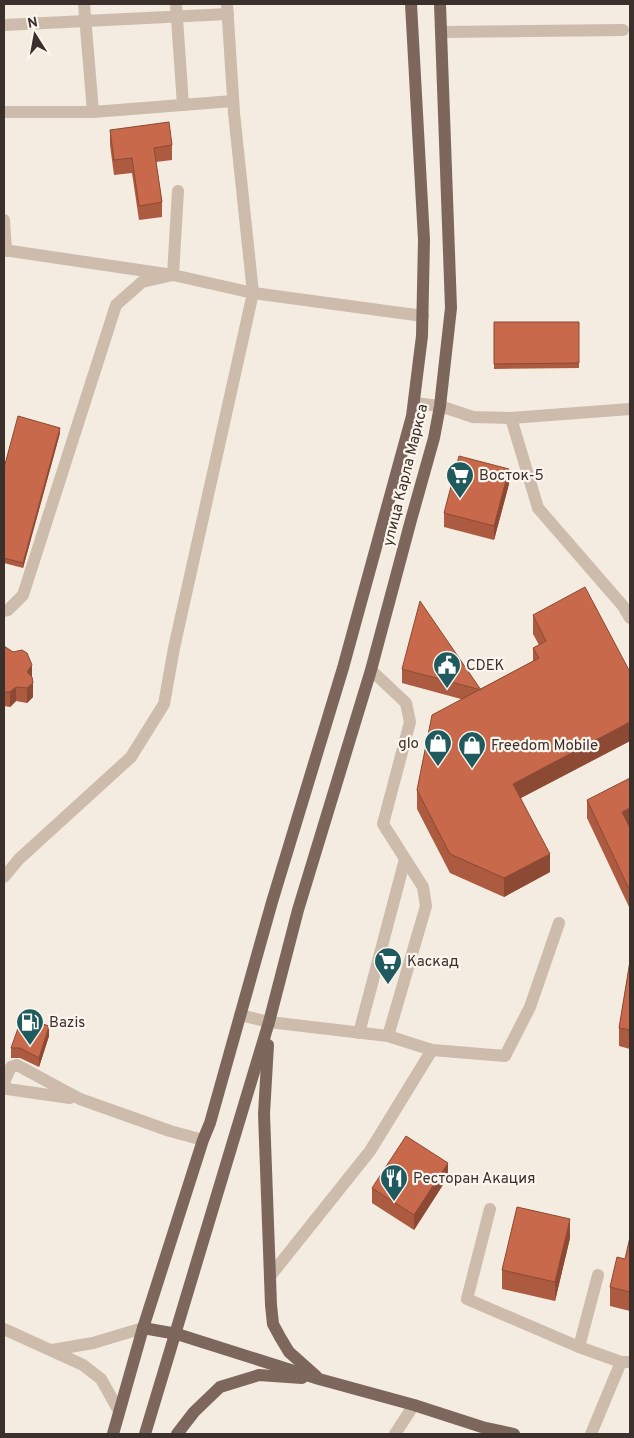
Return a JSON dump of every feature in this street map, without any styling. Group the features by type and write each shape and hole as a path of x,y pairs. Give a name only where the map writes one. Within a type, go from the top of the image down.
{"main road":[{"name":"улица Карла Маркса","path":"143,1328 210,1122 272,902 343,668 414,403 422,336 424,240 410,4"},
{"name":"улица Карла Маркса","path":"270,1022 298,910 371,670 410,520 434,438 440,406 451,308 447,240 440,4"},
{"path":"270,1022 264,1114 271,1305 274,1324 289,1352 319,1379"},
{"path":"145,1434 177,1334 270,1022"},
{"path":"113,1434 143,1328 177,1334 319,1379 482,1427 514,1434"},
{"path":"177,1434 194,1412 220,1387 259,1376 319,1379"}],"street":[{"path":"84,4 93,112"},
{"path":"4,25 86,20 177,10 228,9 233,101 253,293 174,648 164,704 131,757 19,859 4,877"},
{"path":"177,10 183,105"},
{"path":"442,32 622,30"},
{"path":"4,112 93,112 233,101"},
{"path":"173,275 178,191"},
{"path":"4,220 5,250 173,275 253,293 423,316"},
{"path":"4,611 8,610 23,595 116,305 142,282 173,275"},
{"path":"414,403 440,406 473,418 511,418 630,409"},
{"path":"511,418 538,508 627,606 630,618"},
{"path":"371,670 406,703 410,722 383,824 423,887 426,906 388,1036"},
{"path":"358,1033 405,859"},
{"path":"240,1015 270,1022 388,1036 432,1050 505,1056 530,1007 559,923"},
{"path":"271,1275 370,1151 432,1050"},
{"path":"80,1099 7,1089 4,1082 11,1067 17,1065 80,1099 170,1131 203,1140"},
{"path":"490,1209 467,1299 579,1347 626,1362 591,1434"},
{"path":"579,1347 598,1275"},
{"path":"52,1350 93,1343 143,1328"},
{"path":"4,1329 82,1365 101,1379 119,1411"},
{"path":"395,1434 414,1406"}],"building":[{"path":"169,122 172,145 154,148 162,202 139,206 132,158 114,160 110,130"},
{"path":"494,322 579,322 579,363 494,364"},
{"path":"18,416 60,428 23,563 4,558 4,468"},
{"path":"459,456 509,469 494,526 444,513"},
{"path":"585,587 630,672 630,722 513,784 550,854 504,878 450,854 417,790 432,715 539,658 533,648 546,641 533,615"},
{"path":"420,601 481,690 402,669"},
{"path":"4,646 13,652 22,650 27,653 32,665 27,672 32,677 33,683 27,688 16,687 10,692 4,692"},
{"path":"630,778 630,808 622,812 630,828 630,891 587,800"},
{"path":"630,961 630,1030 619,1028"},
{"path":"22,1017 49,1026 39,1058 20,1048 11,1048"},
{"path":"406,1136 448,1163 414,1215 372,1188"},
{"path":"517,1207 570,1219 555,1282 502,1270"},
{"path":"630,1237 630,1292 610,1287 617,1257 625,1259"}],"place":[{"name":"Восток-5","path":"460,499"},
{"name":"CDEK","path":"447,689"},
{"name":"glo","path":"438,767"},
{"name":"Freedom Mobile","path":"472,769"},
{"name":"Каскад","path":"388,985"},
{"name":"Bazis","path":"30,1046"},
{"name":"Ресторан Акация","path":"394,1202"}]}
